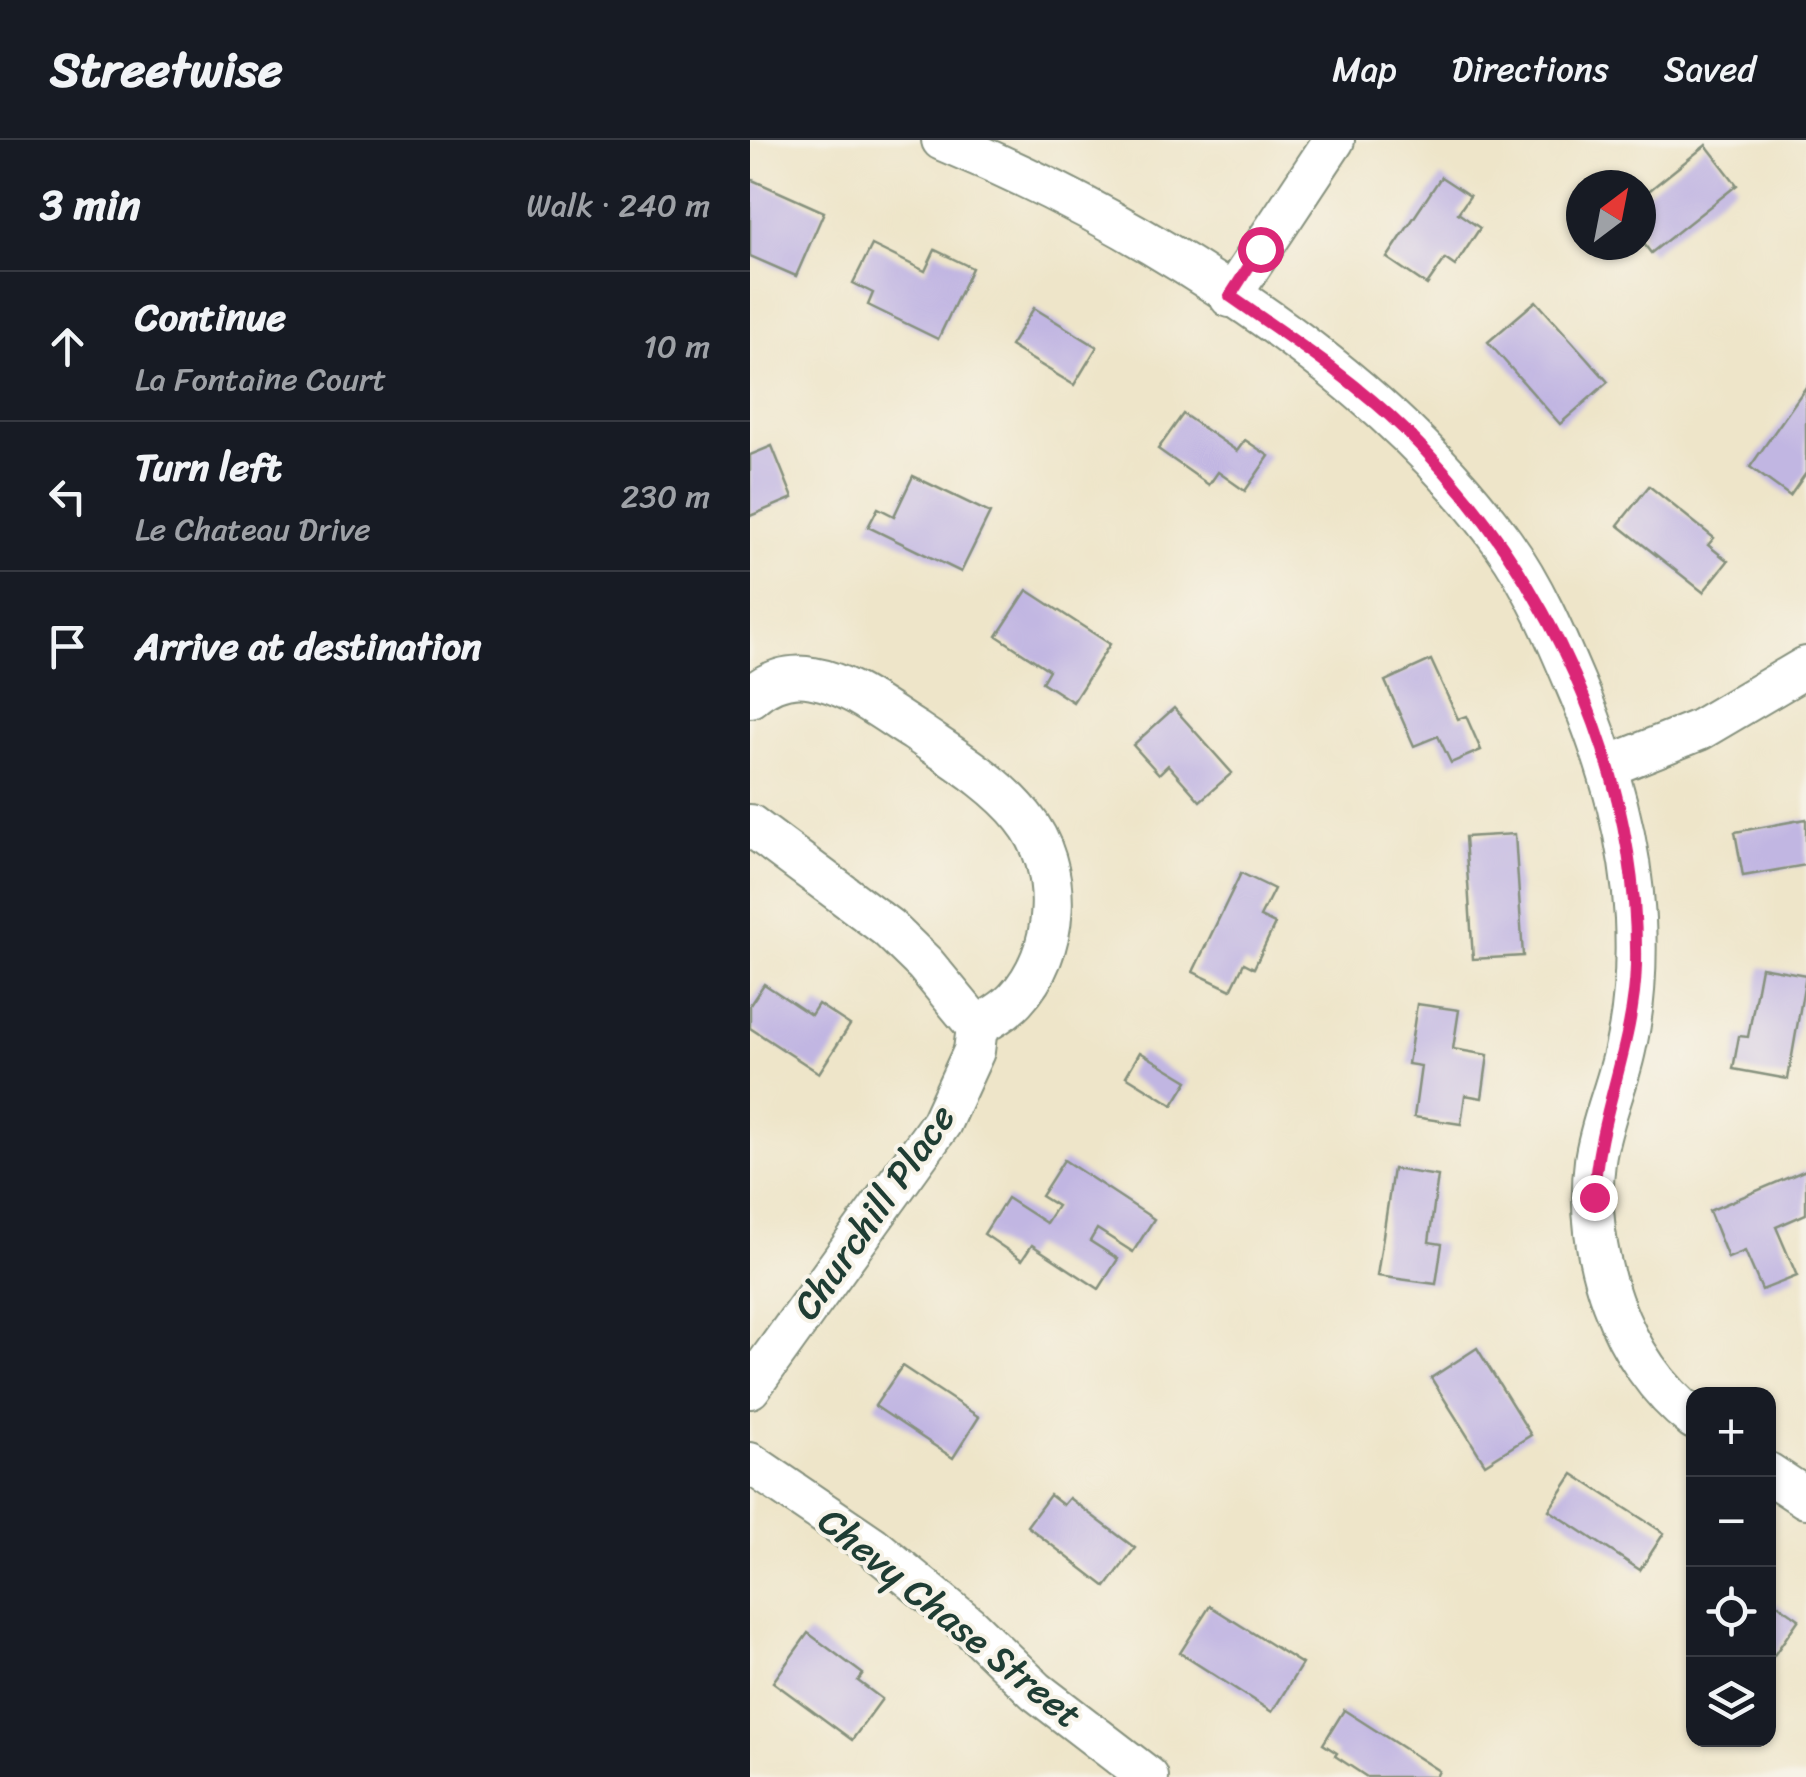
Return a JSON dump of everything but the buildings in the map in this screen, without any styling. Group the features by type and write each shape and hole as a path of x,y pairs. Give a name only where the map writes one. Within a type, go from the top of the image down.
{"street":[{"path":"942,140 1104,220 1230,296 1381,408 1453,481 1504,544 1560,648 1609,766 1632,880 1636,968 1625,1050 1596,1160 1594,1229 1600,1261 1626,1332 1661,1388 1686,1411"},
{"path":"1230,296 1334,140"},
{"path":"1609,766 1699,730 1806,668"},
{"path":"750,697 784,677 813,678 841,686 936,746 1010,801 1026,821 1049,873 1049,933 1038,968 1014,1002 977,1027 888,928 750,825"},
{"name":"Churchill Place","path":"750,1388 940,1124 974,1051 977,1027"},
{"name":"Chevy Chase Street","path":"750,1463 872,1546 968,1625 1036,1691 1148,1777"},
{"path":"1774,1477 1806,1498"}],"route":[{"path":"1260,249 1230,296 1369,398 1405,430 1504,544 1560,648 1609,766 1632,880 1636,968 1625,1050 1596,1160 1594,1197"}]}
